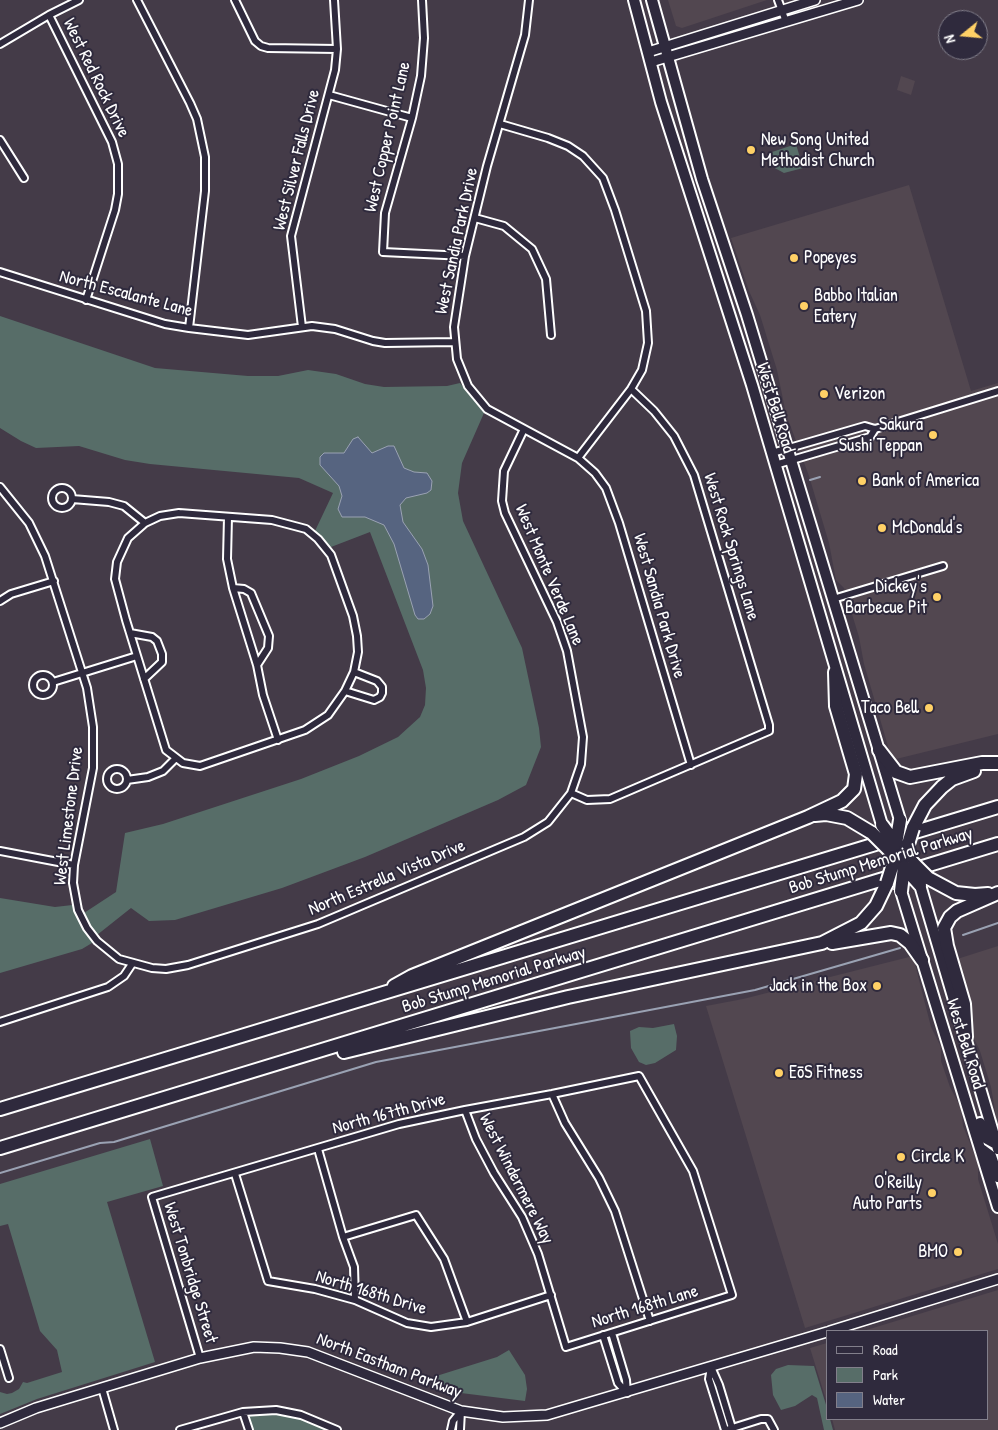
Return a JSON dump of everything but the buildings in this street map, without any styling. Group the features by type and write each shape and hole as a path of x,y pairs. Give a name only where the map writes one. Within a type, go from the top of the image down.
{"highway":[{"path":"375,997 412,976 808,817 842,801 851,794 856,782 856,774 836,706 835,672"},
{"path":"879,750 896,772 910,778 982,764 998,763"},
{"path":"822,943 861,923 869,915 880,898 920,814 932,796 952,779 998,763"},
{"name":"Bob Stump Memorial Parkway","path":"0,1109 998,807"},
{"path":"808,817 826,814 854,821 933,881 951,891 966,895 998,893"},
{"path":"900,820 901,891"},
{"path":"882,825 920,885"},
{"name":"Bob Stump Memorial Parkway","path":"0,1148 998,844"},
{"path":"966,1038 964,1004 947,946 944,928 950,917 957,911 998,893"},
{"path":"189,1090 238,1083 386,1041 568,997 822,943 840,943 891,933 900,935 910,943 922,960"}],"main road":[{"name":"West Bell Road","path":"634,0 706,248 728,311 772,453 835,672 882,825"},
{"name":"West Bell Road","path":"652,0 665,52 722,242 747,315 900,820"},
{"path":"706,248 722,242"},
{"name":"West Bell Road","path":"920,885 997,1147"},
{"name":"West Bell Road","path":"901,891 998,1207"},
{"path":"955,1067 969,1087 983,1134 997,1147"},
{"path":"980,1148 991,1156 998,1178"}],"street":[{"path":"0,44 79,0"},
{"path":"137,0 197,119 205,158 205,191 189,328"},
{"path":"235,0 255,41 261,46 268,48 337,49"},
{"name":"West Silver Falls Drive","path":"302,327 292,236 329,95 337,49 334,0"},
{"name":"West Copper Point Lane","path":"422,0 423,58 412,118 385,213 383,252 465,256"},
{"name":"West Sandia Park Drive","path":"529,0 525,35 465,256 454,327 454,342 462,375 480,403 494,414 578,458 595,473 613,505 691,765"},
{"path":"778,0 786,22"},
{"path":"649,57 815,0"},
{"path":"665,52 786,22 858,0"},
{"name":"West Red Rock Drive","path":"49,15 112,142 118,164 118,194 115,210 86,300"},
{"path":"329,95 412,118"},
{"path":"500,124 568,146 583,156 603,178 642,294 649,328 646,359 632,389 578,458"},
{"path":"0,140 24,178"},
{"path":"475,218 504,226 532,249 546,279 551,335"},
{"name":"North Escalante Lane","path":"0,272 165,324 189,328 248,335 302,327 335,328 372,341 385,343 454,342"},
{"name":"West Rock Springs Lane","path":"632,389 654,411 674,436 694,475 766,715 769,731 691,765"},
{"path":"772,453 866,426 875,429 998,391"},
{"name":"West Monte Verde Lane","path":"524,429 504,471 502,501 505,513 557,622 567,651 583,738 581,764 571,794"},
{"path":"775,465 870,437 875,429"},
{"name":"West Limestone Drive","path":"0,487 29,523 45,556 84,674 93,727 93,768 74,865 75,901 87,928 107,950 119,959 132,964"},
{"path":"72,500 109,502 124,506 144,523"},
{"path":"179,512 290,523 306,529 325,546 331,555 353,616 357,636 354,672 346,691 336,706 319,721 304,730 200,766 183,763 175,759 166,750 117,587 117,562 128,538 144,523 160,516 179,512"},
{"path":"228,517 227,559 233,588 257,665 263,695 278,740"},
{"path":"833,599 943,566"},
{"path":"0,601 11,594 54,582"},
{"path":"233,588 244,589 251,593 269,636 268,648 257,665"},
{"path":"130,633 152,637 157,641 162,654 162,662 144,679"},
{"path":"53,682 138,656"},
{"path":"346,691 374,700 380,697 382,693 382,688 377,681 354,672"},
{"path":"127,780 136,780 163,771 175,759"},
{"path":"571,794 587,800 610,799 691,765"},
{"name":"North Estrella Vista Drive","path":"132,964 152,968 188,965 343,914 538,830 548,822 571,794"},
{"path":"0,851 74,865"},
{"path":"0,1022 108,987 124,976 132,964"},
{"name":"North 167th Drive","path":"152,1197 399,1124 638,1076 693,1171 732,1295"},
{"path":"552,1094 565,1123 599,1178 615,1212 650,1321"},
{"name":"West Windermere Way","path":"465,1110 476,1139 494,1173 522,1217 538,1254 566,1347"},
{"path":"318,1149 343,1237 354,1266 354,1300"},
{"name":"North 168th Drive","path":"235,1174 268,1281 315,1289 354,1300 407,1323 431,1327 467,1322 551,1295"},
{"name":"West Tonbridge Street","path":"152,1197 200,1358"},
{"path":"343,1237 416,1215 444,1259 467,1322"},
{"name":"North Eastham Parkway","path":"834,1330 998,1279"},
{"name":"North 168th Lane","path":"566,1347 732,1295"},
{"path":"612,1333 626,1380 627,1393"},
{"name":"North Eastham Parkway","path":"0,1423 36,1408 200,1358 254,1347 308,1352 461,1411 503,1417 541,1416 562,1412 627,1393 826,1333"},
{"path":"603,1336 618,1382 627,1393"},
{"path":"0,1349 9,1378"},
{"path":"711,1368 709,1379 728,1429 761,1419 768,1419 774,1430"},
{"path":"102,1388 114,1430"},
{"path":"180,1430 243,1412 276,1410 301,1415 338,1430"},
{"path":"451,1430 453,1421 461,1411"},
{"path":"460,1430 461,1411"},
{"path":"243,1412 249,1430"}],"shaded area":[{"path":"668,0 767,0 682,28 676,26"},
{"path":"901,76 915,81 911,95 897,90"},
{"path":"909,185 971,391 998,383 998,734 892,760 844,588 836,580 829,543 809,476 786,414 777,370 760,315 749,291 731,238"},
{"path":"998,946 998,1128 991,1087 980,1051 970,1030 954,960"},
{"path":"913,956 931,1027 941,1047 941,1061 950,1087 961,1108 963,1126 978,1163 978,1179 998,1244 998,1269 805,1328 706,1006 743,999"},
{"path":"998,1290 998,1430 835,1430 832,1420 988,1420 988,1330 866,1330"},
{"path":"826,1343 826,1400 810,1348"}],"green space":[{"path":"796,144 803,168 784,173 771,166 769,153"},
{"path":"0,316 155,368 248,376 278,376 308,370 336,374 365,384 384,387 447,386 460,383 484,413 462,463 458,493 463,521 522,648 539,728 541,747 526,785 498,800 365,857 282,888 175,920 149,921 131,908 97,935 92,943 82,949 0,973 0,898 55,907 81,904 84,913 116,892 125,833 163,824 301,779 359,756 398,737 420,717 425,705 426,688 423,670 370,532 331,547 315,531 333,493 299,478 150,464 125,460 79,446 36,448 21,441 0,428"},
{"path":"674,1024 677,1036 676,1050 655,1063 646,1065 639,1062 631,1048 630,1031 639,1027 653,1028"},
{"path":"150,1139 163,1186 107,1202 155,1362 37,1399 0,1414 0,1392 12,1393 19,1389 23,1382 27,1383 62,1372 57,1350 40,1331 8,1224 0,1226 0,1184"},
{"path":"509,1350 525,1375 527,1389 525,1401 453,1392 432,1385 430,1378 497,1357"},
{"path":"788,1365 814,1366 826,1405 826,1420 830,1420 833,1430 824,1430 817,1398 812,1395 795,1406 781,1410 773,1395 771,1375 776,1369"},
{"path":"275,1414 300,1419 326,1430 253,1430 249,1416"}],"water":[{"path":"358,437 372,453 388,446 394,446 404,468 414,472 427,473 432,481 431,490 427,493 406,498 400,505 403,522 422,549 428,565 433,606 430,614 424,619 418,619 415,615 394,544 384,525 365,517 342,517 338,509 342,496 339,486 320,465 320,457 324,453 344,453 353,439"}],"waterway":[{"path":"810,480 820,477"},
{"path":"963,935 998,923"},
{"path":"0,1173 100,1143 114,1142 376,1062 755,990 900,948"}],"place":[{"name":"New Song United Methodist Church","path":"751,150"},
{"name":"Popeyes","path":"794,258"},
{"name":"Babbo Italian Eatery","path":"804,306"},
{"name":"Verizon","path":"824,394"},
{"name":"Sakura Sushi Teppan","path":"933,435"},
{"name":"Bank of America","path":"862,481"},
{"name":"McDonald's","path":"882,528"},
{"name":"Dickey's Barbecue Pit","path":"937,597"},
{"name":"Taco Bell","path":"929,708"},
{"name":"Jack in the Box","path":"877,986"},
{"name":"EōS Fitness","path":"779,1073"},
{"name":"Circle K","path":"901,1157"},
{"name":"O'Reilly Auto Parts","path":"932,1193"},
{"name":"BMO","path":"958,1252"}]}
